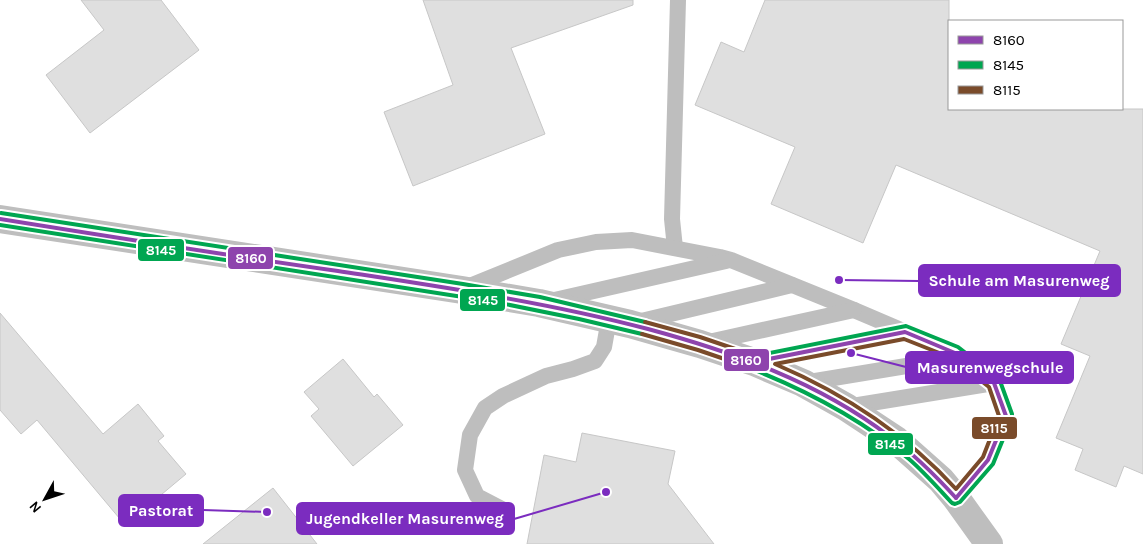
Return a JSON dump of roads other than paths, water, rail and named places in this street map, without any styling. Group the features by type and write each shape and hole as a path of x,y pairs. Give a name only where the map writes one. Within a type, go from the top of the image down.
{"street":[{"path":"0,220 539,303 620,322 700,344 754,362 803,383 846,407 896,440 941,480 989,544"}],"lane":[{"path":"675,248 672,219 678,0"},
{"path":"462,290 558,250 596,242 632,240 731,260 854,310 955,353 994,383 1006,416 988,460 956,498"},
{"path":"539,303 731,260"},
{"path":"502,509 477,496 465,470 470,435 485,408 503,396 546,376 594,361 620,322 792,285"},
{"path":"700,344 854,310"},
{"path":"754,362 905,332"},
{"path":"803,383 961,357"},
{"path":"846,407 994,383"}],"place":[{"name":"Schule am Masurenweg","path":"839,280"},
{"name":"Masurenwegschule","path":"851,353"},
{"name":"Jugendkeller Masurenweg","path":"606,492"},
{"name":"Pastorat","path":"267,512"}]}
